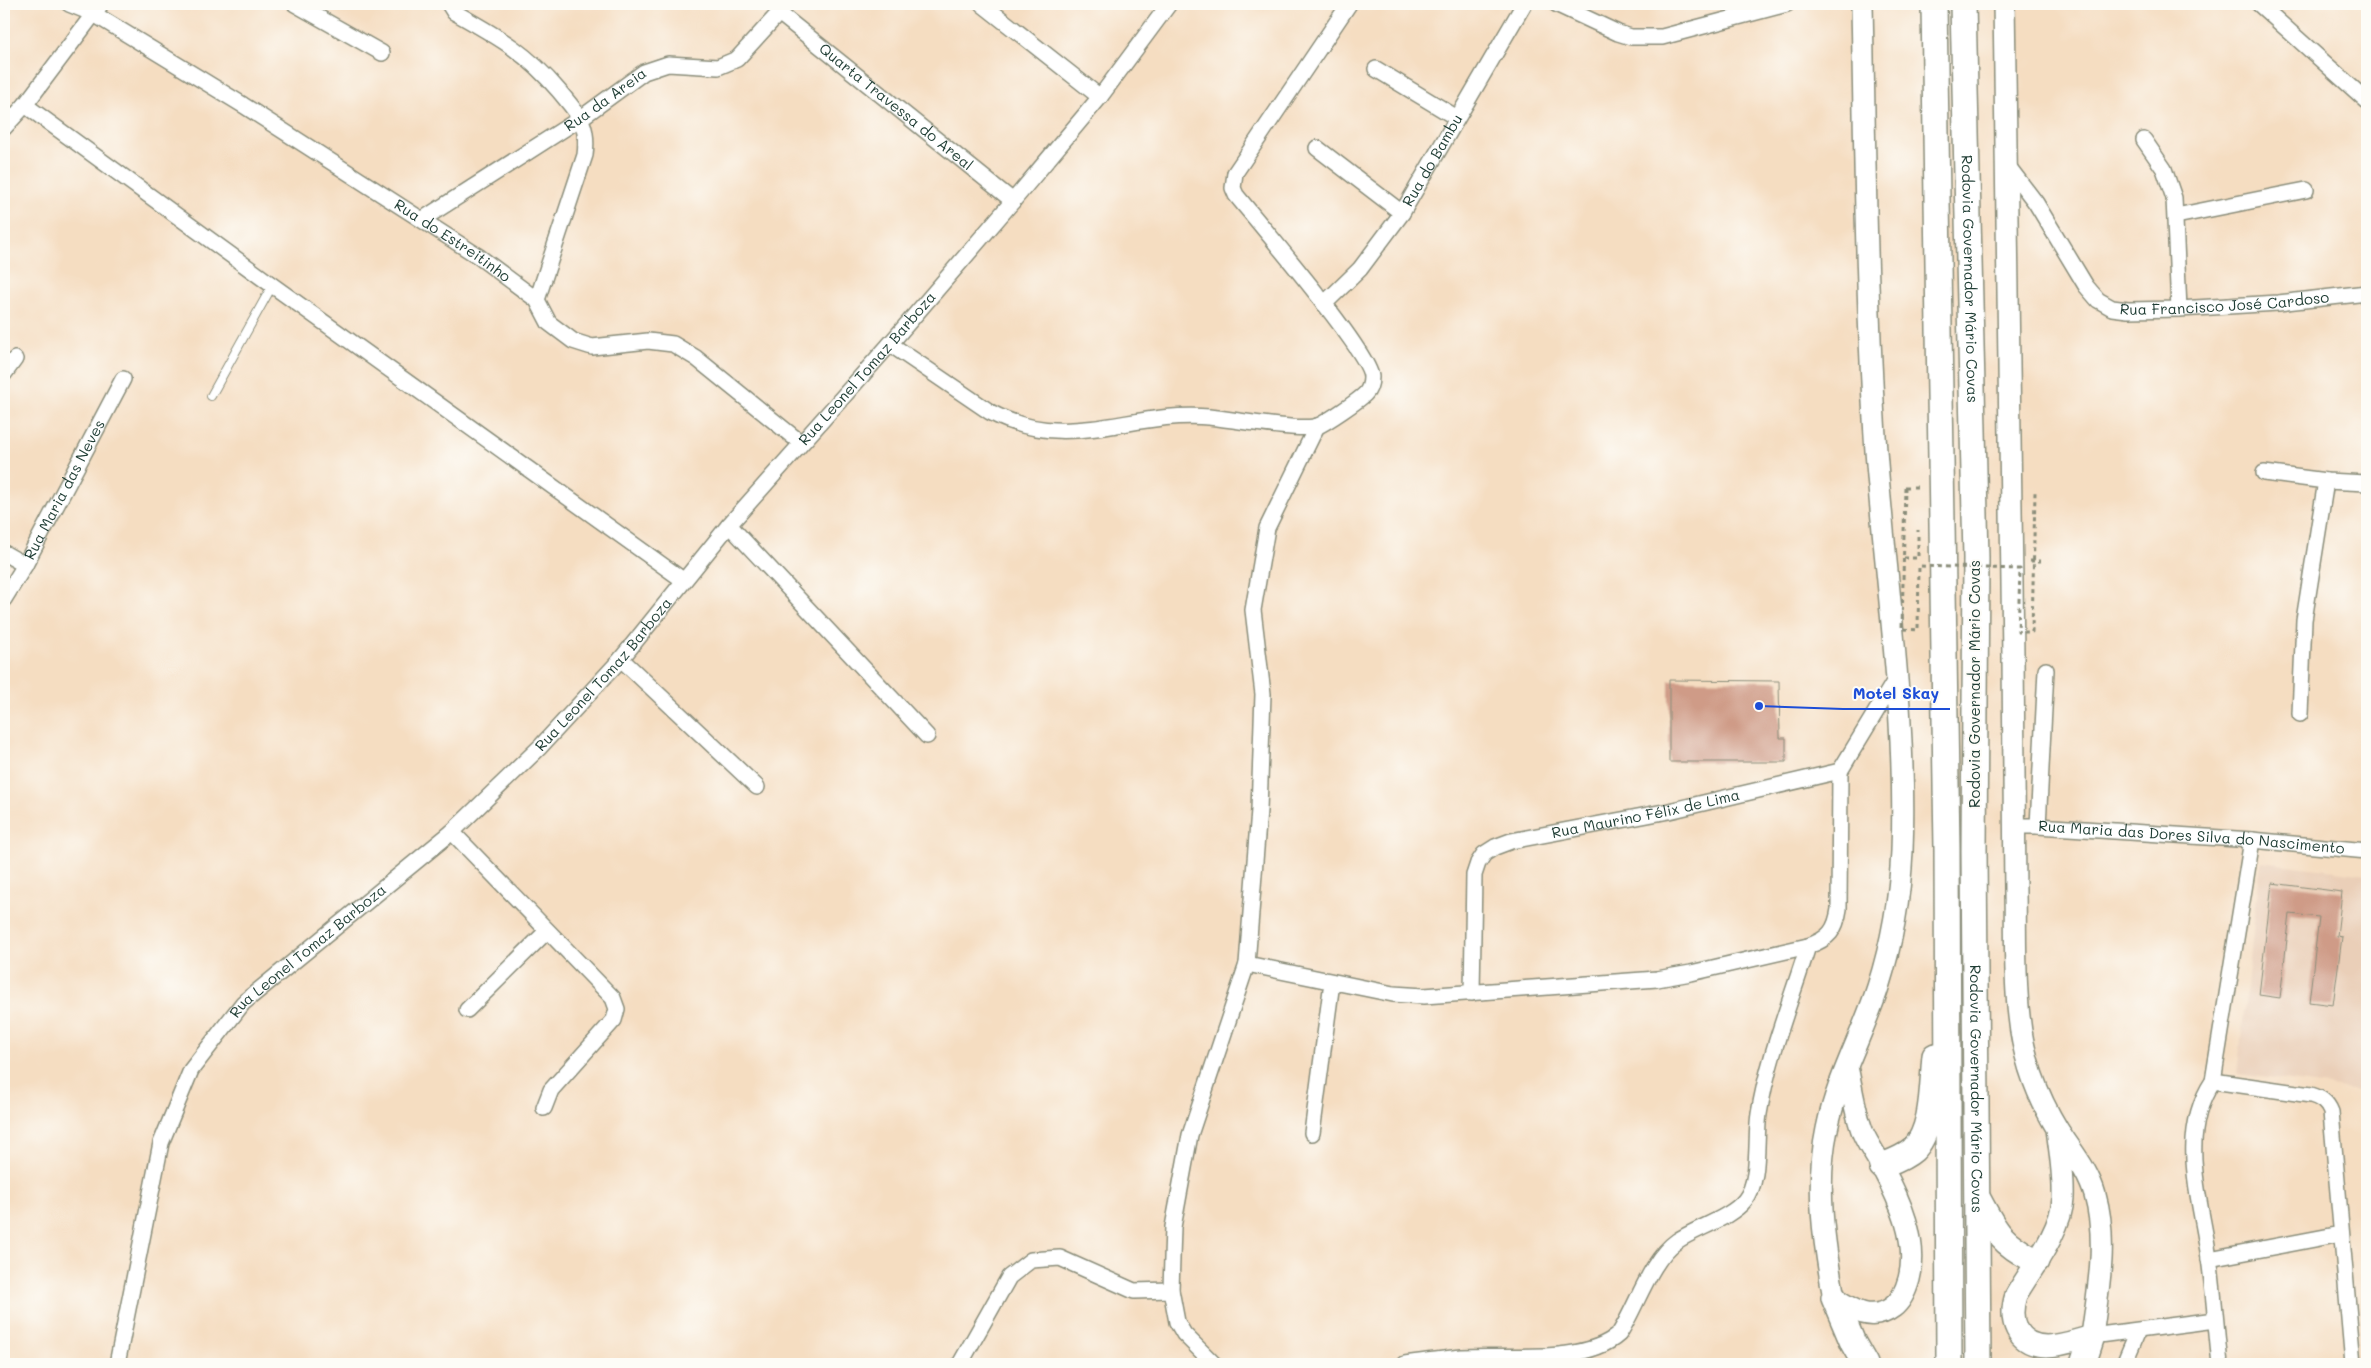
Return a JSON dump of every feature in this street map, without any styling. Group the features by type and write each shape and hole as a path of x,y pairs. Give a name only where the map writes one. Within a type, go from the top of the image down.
{"highway":[{"name":"Rodovia Governador Mário Covas","path":"1934,4 1948,939 1949,1364"},
{"name":"Rodovia Governador Mário Covas","path":"1963,4 1976,558 1975,1195 1978,1364"},
{"path":"1882,1166 1914,1149 1922,1139 1927,1126 1948,939"},
{"path":"1975,1195 1995,1231 2004,1241 2036,1261"},
{"path":"1834,1298 1853,1343 1865,1364"},
{"path":"2083,1364 2092,1336"}],"main road":[{"path":"1847,1067 1863,1134 1882,1166 1905,1220 1910,1239 1911,1266 1906,1290 1900,1301 1891,1309 1869,1315 1857,1313 1834,1298 1824,1244 1821,1204 1826,1131 1833,1104 1847,1067 1878,988 1896,911 1902,854 1903,795 1897,677 1872,389 1862,4"},
{"path":"2004,4 2014,826 2019,1016 2025,1052 2034,1082 2057,1129 2078,1158 2087,1175 2100,1218 2101,1268 2092,1336 2062,1344 2045,1346 2032,1343 2023,1337 2016,1329 2012,1318 2016,1295 2054,1232 2063,1200 2057,1129"}],"street":[{"name":"Rua do Estreitinho","path":"69,4 97,9 423,219 538,300 545,317 554,328 582,345 601,347 654,341 673,344 684,350 801,443"},
{"path":"295,4 382,53"},
{"path":"449,4 454,12 513,46 527,57 541,70 581,118 586,131 585,155 538,300"},
{"path":"982,4 1100,97"},
{"name":"Rua Leonel Tomaz Barboza","path":"117,1364 161,1143 191,1070 243,1003 452,832 540,747 621,660 729,524 890,344 1100,97 1169,4"},
{"path":"1214,1364 1184,1334 1177,1322 1171,1290 1173,1227 1190,1136 1247,964 1259,810 1263,694 1253,610 1266,528 1317,426 1365,395 1371,382 1369,368 1324,304 1236,196 1233,180 1235,173 1349,4"},
{"name":"Rua do Bambu","path":"1324,304 1360,269 1402,213 1524,4"},
{"path":"1556,4 1618,33 1647,38 1662,37 1787,4"},
{"path":"2259,4 2367,101"},
{"name":"Rua da Areia","path":"423,219 581,118 644,72 656,67 682,64 718,67 729,64 737,59 782,8"},
{"name":"Quarta Travessa do Areal","path":"782,8 1013,201"},
{"path":"4,128 25,105 97,9"},
{"path":"1376,69 1458,118"},
{"path":"25,105 272,286 683,580"},
{"path":"2144,140 2164,169 2170,182 2176,216 2179,309"},
{"path":"1317,148 1402,213"},
{"name":"Rua Francisco José Cardoso","path":"2007,165 2036,203 2086,286 2098,300 2112,308 2128,310 2179,309 2278,303 2367,293"},
{"path":"2176,216 2306,190"},
{"path":"890,344 990,412 1028,428 1071,431 1190,416 1277,425 1317,426"},
{"path":"4,374 15,359"},
{"name":"Rua Maria das Neves","path":"4,600 25,565 123,379"},
{"path":"2264,473 2326,481 2367,483"},
{"path":"2300,714 2304,620 2326,481"},
{"path":"729,524 926,736"},
{"path":"4,553 25,565"},
{"path":"621,660 757,787"},
{"path":"2038,826 2046,670"},
{"path":"1247,964 1393,994 1424,996 1657,979 1808,946 1832,933 1837,922 1839,909 1840,770 1897,677"},
{"name":"Rua Maurino Félix de Lima","path":"1472,994 1474,875 1478,863 1484,854 1495,847 1511,841 1669,810 1840,770"},
{"name":"Rua Maria das Dores Silva do Nascimento","path":"2014,826 2252,840 2367,851"},
{"path":"452,832 613,998 617,1009 614,1020 551,1090 544,1108"},
{"path":"2220,1364 2209,1259 2194,1172 2194,1150 2199,1108 2213,1081 2252,840"},
{"path":"467,1010 547,931"},
{"path":"1405,1364 1462,1357 1560,1354 1598,1348 1610,1342 1619,1334 1664,1253 1676,1241 1737,1208 1746,1200 1751,1190 1754,1175 1758,1117 1764,1088 1808,946"},
{"path":"1312,1133 1332,982"},
{"path":"2213,1081 2311,1095 2324,1100 2331,1112 2354,1364"},
{"path":"2209,1259 2341,1234"},
{"path":"960,1364 1009,1277 1031,1260 1060,1258 1134,1291 1171,1290"},
{"path":"2092,1336 2215,1320"},
{"path":"2124,1364 2138,1331"}],"lane":[{"path":"211,396 272,286"}],"path":[{"path":"1919,496 1919,487 1905,487 1902,629 1918,630 1919,566 2011,568 2020,569 2018,632 2032,632 2035,492"},
{"path":"1918,522 1918,558"}],"shaded area":[{"path":"2261,862 2367,875 2367,1091 2237,1074"}],"building":[{"path":"1669,680 1779,681 1780,738 1786,738 1786,762 1669,762"},
{"path":"2272,883 2342,892 2337,936 2342,937 2333,1005 2309,1002 2319,917 2290,914 2280,998 2259,995"}],"place":[{"name":"Motel Skay","path":"1759,706"}]}
